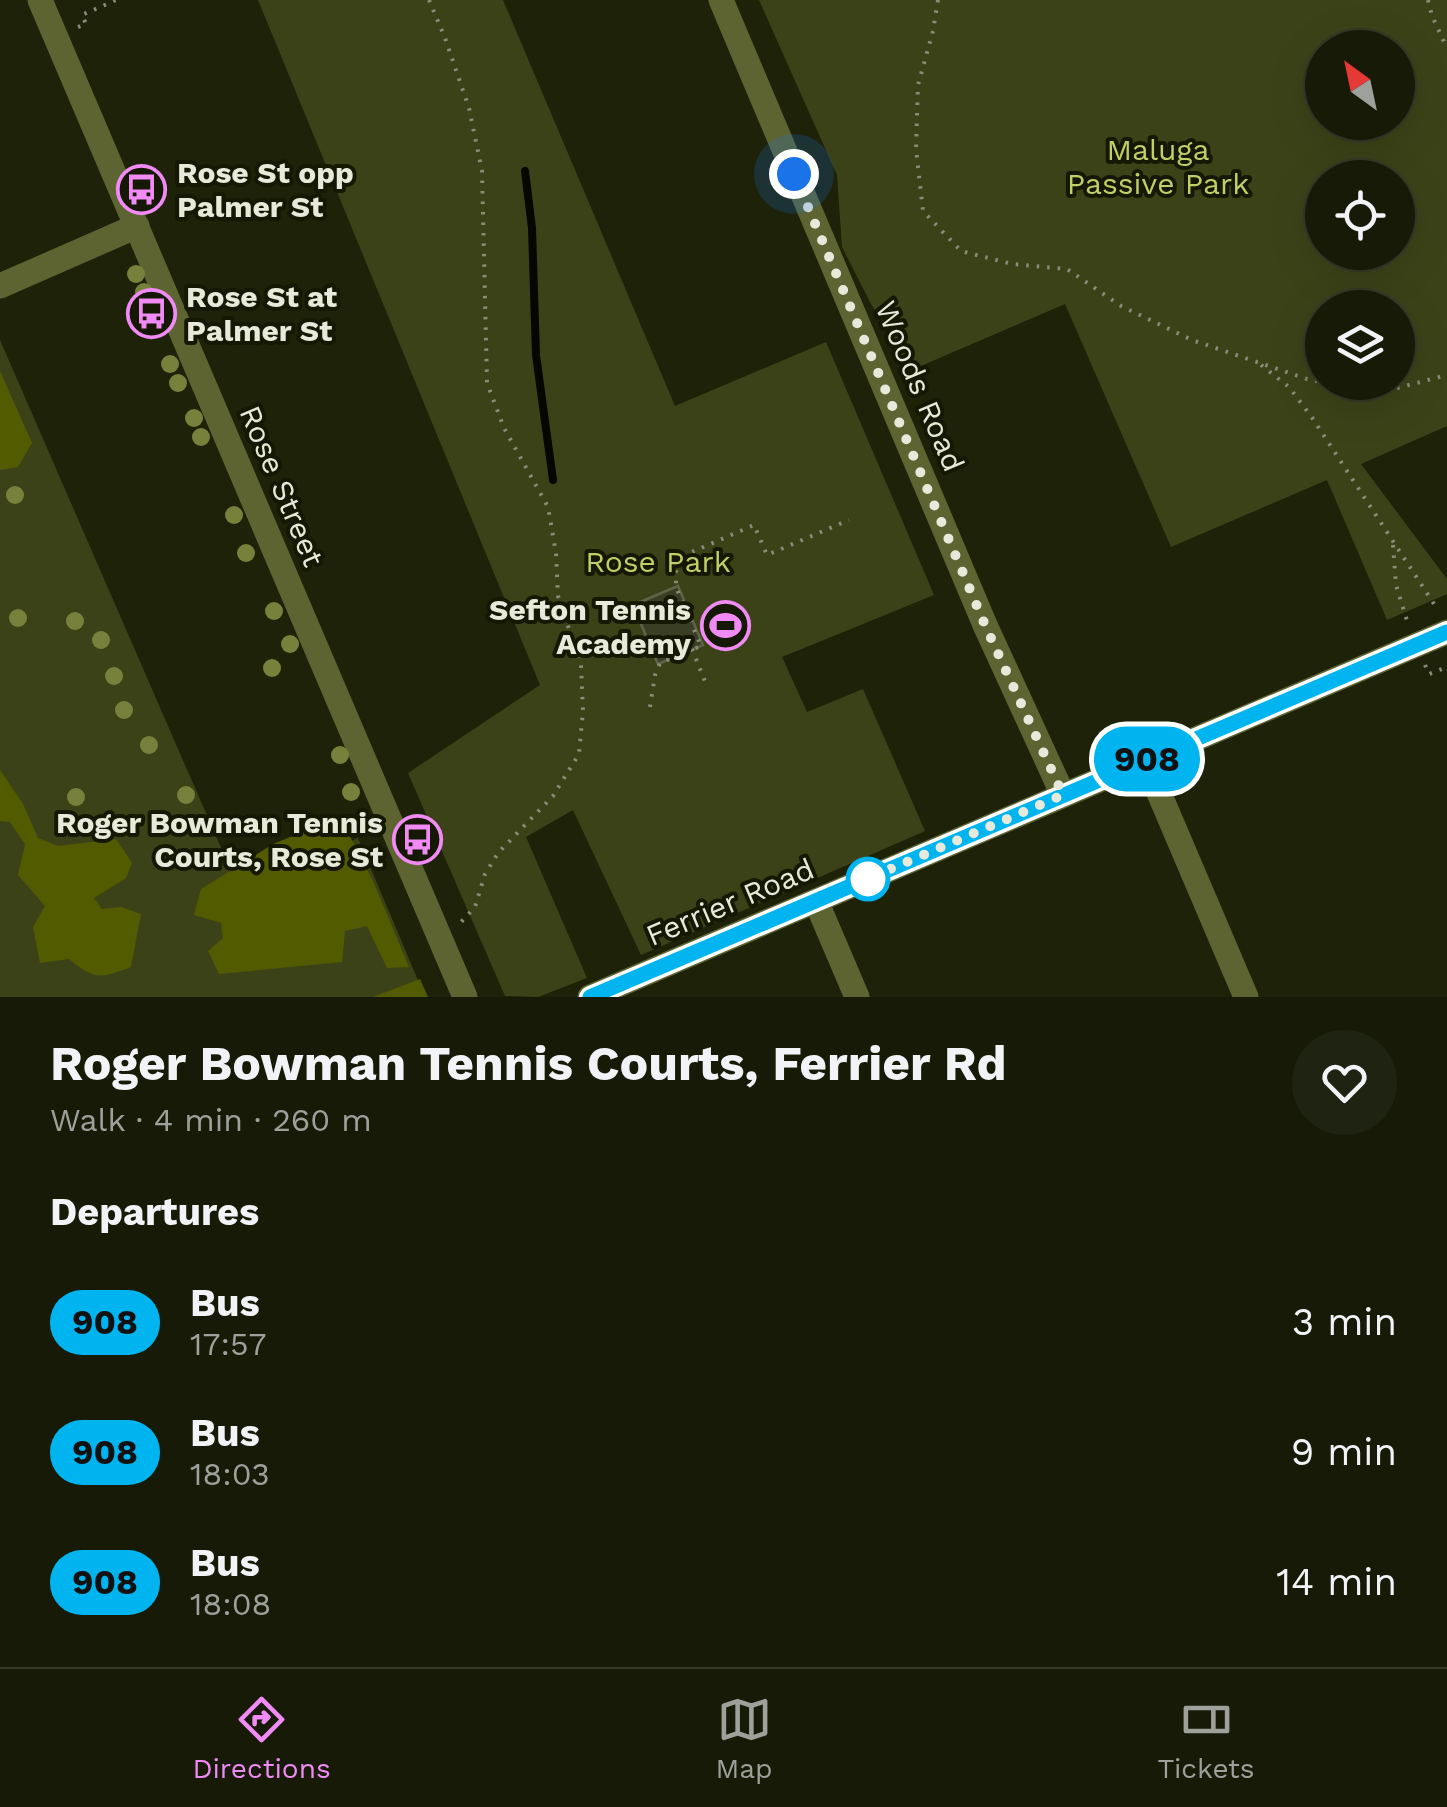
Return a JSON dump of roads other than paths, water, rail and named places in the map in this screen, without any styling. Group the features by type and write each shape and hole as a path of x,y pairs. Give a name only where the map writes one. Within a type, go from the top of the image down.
{"street":[{"name":"Rose Street","path":"40,0 465,997"},
{"name":"Woods Road","path":"721,0 985,625 1063,795"},
{"path":"0,286 137,226"},
{"name":"Ferrier Road","path":"590,997 1145,760 1442,621"},
{"path":"1145,760 1246,997"},
{"path":"816,901 857,997"}],"waterway":[{"path":"525,171 532,228 536,355 553,480"}],"place":[{"name":"Rose St opp Palmer St","path":"142,189"},
{"name":"Rose St at Palmer St","path":"151,313"},
{"name":"Sefton Tennis Academy","path":"726,626"},
{"name":"Roger Bowman Tennis Courts, Rose St","path":"418,839"}],"park label":[{"name":"Maluga Passive Park","path":"1158,166"},
{"name":"Rose Park","path":"658,561"}]}
